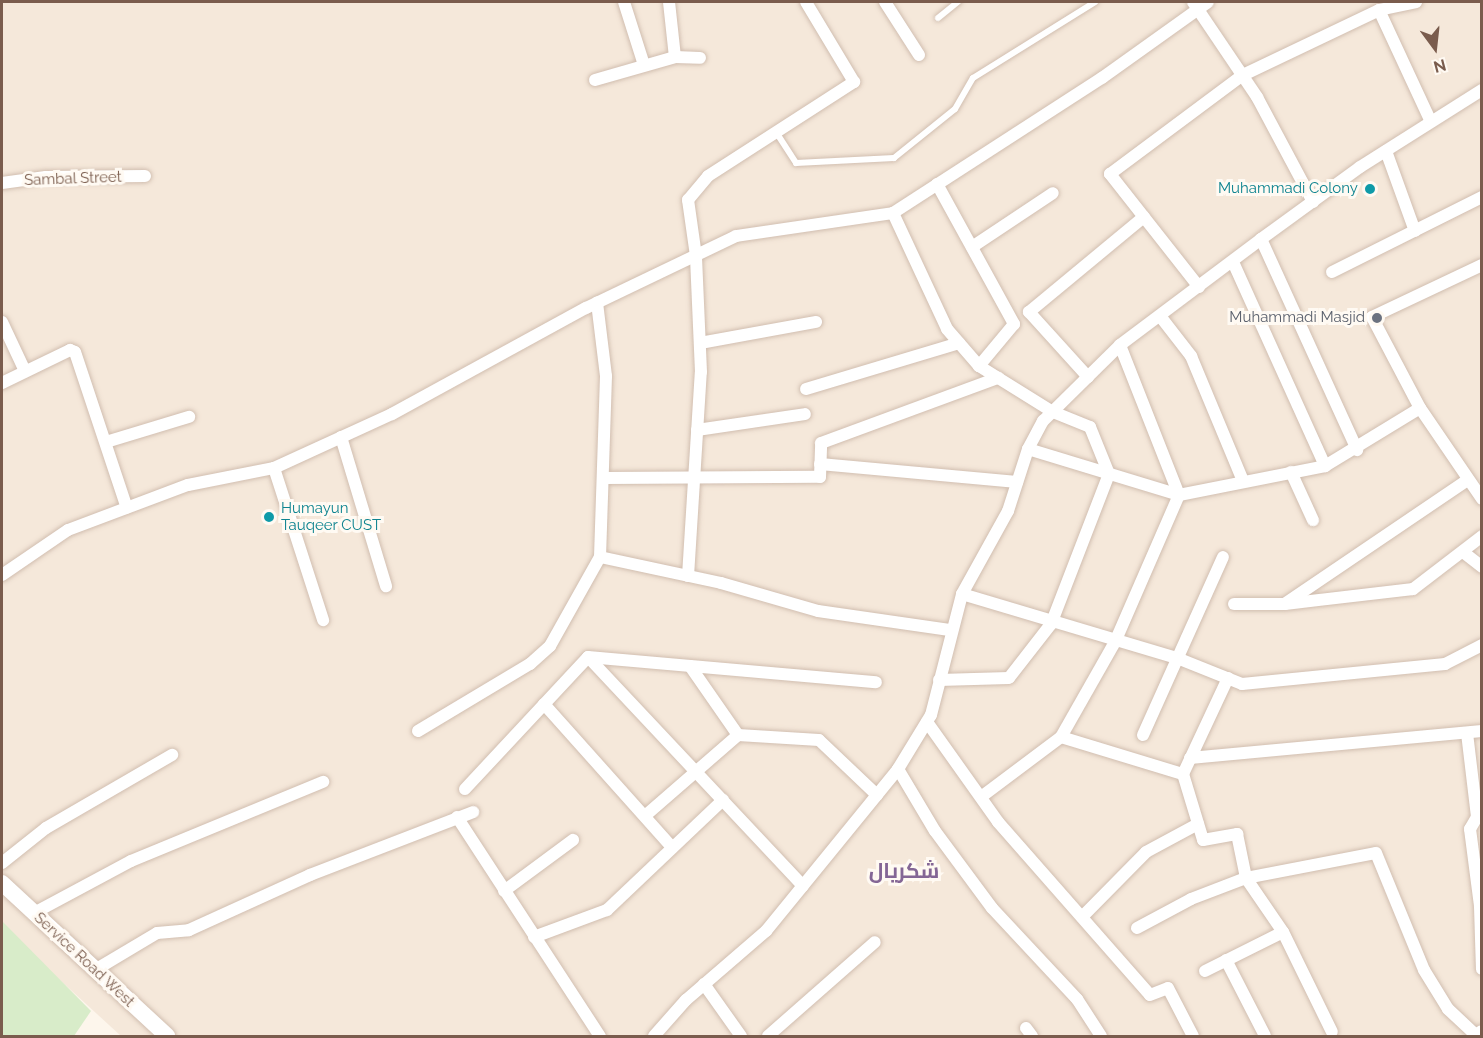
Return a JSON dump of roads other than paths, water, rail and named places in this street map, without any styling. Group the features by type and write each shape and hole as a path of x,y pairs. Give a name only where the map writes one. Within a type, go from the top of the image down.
{"street":[{"path":"624,2 644,65"},
{"path":"669,2 675,57"},
{"path":"688,576 698,430 700,343 696,256 688,200 708,176 854,82 806,2"},
{"path":"885,2 919,55"},
{"path":"1199,287 1110,174 1243,75 1379,10 1416,2"},
{"path":"2,575 68,530 188,485 274,468 392,414 597,303 736,236 893,213 1200,5 1243,75 1312,202"},
{"path":"1379,10 1431,122"},
{"path":"595,80 675,57 700,58"},
{"path":"654,1036 704,984 766,932 898,769 927,722 950,630 962,594 1008,511 1029,449 1053,412 1120,345 1262,238 1386,151 1482,90"},
{"path":"1386,151 1415,231"},
{"name":"Sambal Street","path":"2,183 46,177 145,176"},
{"path":"937,184 1014,324 979,366"},
{"path":"972,247 1053,193"},
{"path":"1332,272 1482,197"},
{"path":"893,213 947,329 979,366 1053,412 1090,427 1109,474 1052,624 1010,678 939,680"},
{"path":"1088,377 1029,312 1144,216"},
{"path":"1262,238 1357,450"},
{"path":"1233,262 1325,466"},
{"path":"1482,265 1372,317 1420,408 1466,481 1482,499"},
{"path":"418,731 530,664 550,646 600,557 606,376 597,303"},
{"path":"1160,316 1191,356 1243,481"},
{"path":"2,322 26,371"},
{"path":"700,343 816,322"},
{"path":"806,389 959,343"},
{"path":"981,797 1061,736 1115,642 1179,495 1120,345"},
{"path":"2,383 70,350 75,352 128,508"},
{"path":"604,478 820,477 821,443 999,378"},
{"path":"1029,449 1179,495 1325,466 1357,450 1420,408"},
{"path":"698,430 805,414"},
{"path":"106,442 189,417"},
{"path":"340,437 386,586"},
{"path":"820,464 1017,482"},
{"path":"274,468 323,620"},
{"path":"1292,472 1313,520"},
{"path":"1285,604 1466,481"},
{"path":"1234,604 1285,604 1413,589 1482,536"},
{"path":"1463,552 1482,567"},
{"path":"600,557 688,576 818,611 950,630"},
{"path":"1143,735 1223,557"},
{"path":"962,594 1052,624 1178,658 1242,684 1445,664 1482,645"},
{"path":"588,657 876,682"},
{"path":"465,789 588,657"},
{"path":"588,657 803,886"},
{"path":"690,666 738,735"},
{"path":"1228,678 1183,774 1203,840 1237,834 1246,878 1283,932 1332,1032"},
{"path":"544,704 646,815 671,846"},
{"path":"927,722 981,797 1150,995 1168,988 1193,1036"},
{"path":"1190,758 1482,731"},
{"path":"1467,733 1477,817 1470,829 1480,906 1482,969"},
{"path":"646,815 694,770 738,735 819,741 877,795"},
{"path":"1061,736 1183,774"},
{"path":"2,862 46,828 172,755"},
{"path":"898,769 935,831 992,908 1077,999 1101,1036"},
{"path":"34,913 131,861 323,782"},
{"path":"534,937 607,910 671,846 723,800"},
{"path":"95,970 157,933 189,930 310,875 354,861 473,812"},
{"path":"457,817 534,937 590,1016 600,1036"},
{"path":"1082,917 1146,852 1198,824"},
{"path":"504,891 573,840"},
{"path":"1137,927 1191,899 1246,878 1376,854 1424,970 1448,1009 1478,1036 1482,1033"},
{"name":"Service Road West","path":"2,883 167,1036"},
{"path":"1205,971 1283,932"},
{"path":"768,1036 875,942"},
{"path":"1226,960 1265,1036"},
{"path":"704,984 741,1036"}],"lane":[{"path":"938,18 958,2"},
{"path":"776,132 796,163 894,158 955,109 973,78 1058,28 1095,2"}],"place":[{"name":"Muhammadi Colony","path":"1370,189"},
{"name":"Muhammadi Masjid","path":"1377,318"},
{"name":"Humayun Tauqeer CUST","path":"269,517"}],"district":[{"name":"شکریال","path":"904,871"}]}
